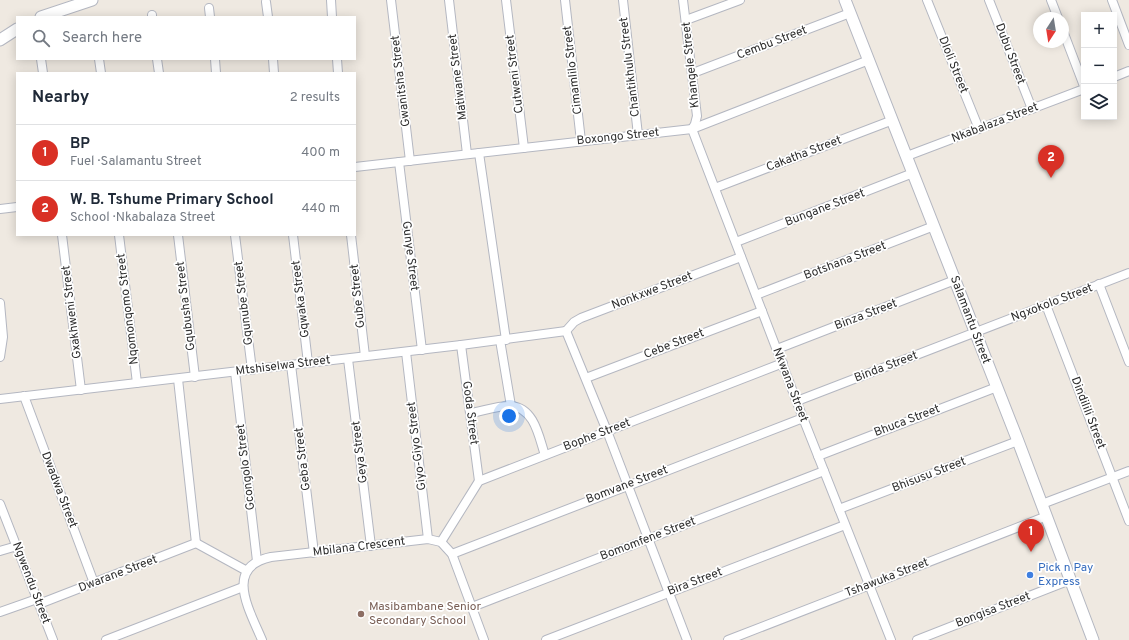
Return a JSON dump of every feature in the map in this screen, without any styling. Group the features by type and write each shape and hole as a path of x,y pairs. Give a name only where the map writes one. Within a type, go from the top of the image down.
{"street":[{"path":"44,16 92,0"},
{"path":"330,0 332,16"},
{"name":"Gwanitsha Street","path":"391,0 410,161"},
{"name":"Matiwane Street","path":"449,0 467,154"},
{"name":"Cutweni Street","path":"506,0 524,148"},
{"name":"Cimamlilo Street","path":"565,0 582,141"},
{"name":"Chantikhulu Street","path":"623,0 638,135"},
{"name":"Khangele Street","path":"683,0 697,116 692,129"},
{"path":"686,20 740,0"},
{"name":"Salamantu Street","path":"845,0 1047,516 1091,639"},
{"name":"Dloli Street","path":"927,0 979,129"},
{"name":"Dubu Street","path":"989,0 1032,109"},
{"path":"1051,0 1056,12"},
{"path":"1112,0 1129,45"},
{"path":"266,2 268,16"},
{"path":"208,8 210,16"},
{"name":"Cembu Street","path":"693,73 850,13"},
{"path":"0,40 16,30"},
{"path":"1069,47 1083,84"},
{"path":"41,60 43,72"},
{"path":"99,60 101,72"},
{"path":"157,60 159,72"},
{"path":"215,60 216,72"},
{"path":"273,60 274,72"},
{"path":"337,60 338,72"},
{"name":"Boxongo Street","path":"356,167 692,129 869,60"},
{"path":"1117,76 1129,71"},
{"name":"Nkabalaza Street","path":"906,156 1081,89"},
{"name":"Cakatha Street","path":"715,188 893,120"},
{"name":"Nkwana Street","path":"692,129 868,586 891,640"},
{"path":"479,153 511,406"},
{"name":"Gunye Street","path":"399,162 422,350"},
{"name":"Bungane Street","path":"736,242 913,173"},
{"path":"0,209 16,207"},
{"name":"Botshana Street","path":"756,295 934,226"},
{"name":"Gxakhweni Street","path":"62,236 81,390"},
{"name":"Nqomonqomo Street","path":"119,236 137,383"},
{"name":"Gqubusha Street","path":"178,236 195,377"},
{"name":"Gqunube Street","path":"235,236 252,370"},
{"name":"Gqwaka Street","path":"293,236 308,363"},
{"name":"Gube Street","path":"351,236 365,356"},
{"name":"Nonkxwe Street","path":"566,332 574,322 581,318 741,257"},
{"name":"Ngxokolo Street","path":"975,333 1129,273"},
{"name":"Binza Street","path":"777,349 955,280"},
{"path":"1099,284 1129,362"},
{"path":"0,303 3,337 0,357"},
{"name":"Dindilili Street","path":"1046,305 1129,521"},
{"name":"Cebe Street","path":"586,378 762,311"},
{"path":"566,332 607,431 626,485 687,640"},
{"name":"Mtshiselwa Street","path":"0,399 291,366 566,332"},
{"name":"Binda Street","path":"797,401 975,333"},
{"name":"Goda Street","path":"462,345 479,481"},
{"name":"Giyo-Giyo Street","path":"406,352 428,539"},
{"name":"Geya Street","path":"348,358 371,546"},
{"name":"Bophe Street","path":"479,481 782,364"},
{"name":"Geba Street","path":"291,366 314,553"},
{"name":"Gcongolo Street","path":"235,372 257,561"},
{"path":"178,379 196,543 247,571"},
{"name":"Bhuca Street","path":"818,456 997,387"},
{"name":"Dwadwa Street","path":"24,396 94,583"},
{"path":"470,413 511,406 518,408 530,417 545,455"},
{"name":"Bomvane Street","path":"452,554 626,485 803,418"},
{"name":"Bhisusu Street","path":"839,509 1018,441"},
{"name":"Bomomfene Street","path":"472,607 824,471"},
{"path":"1042,504 1129,471"},
{"path":"479,481 441,542 452,554 484,640"},
{"name":"Ngwendu Street","path":"0,504 53,640"},
{"name":"Tshawuka Street","path":"728,640 1047,516"},
{"name":"Bira Street","path":"546,640 845,525"},
{"name":"Mbilana Crescent","path":"257,561 271,557 428,539 441,542"},
{"name":"Dwarane Street","path":"0,612 38,602 94,583 196,543"},
{"path":"0,551 17,546"},
{"path":"257,561 247,571 243,587 245,600 262,640"},
{"name":"Bongisa Street","path":"917,640 1070,580"},
{"path":"106,640 243,587"}],"place":[{"name":"W. B. Tshume Primary School","path":"1051,178"},
{"name":"BP","path":"1031,552"},
{"name":"Pick n Pay Express","path":"1030,575"},
{"name":"Masibambane Senior Secondary School","path":"361,614"}]}
